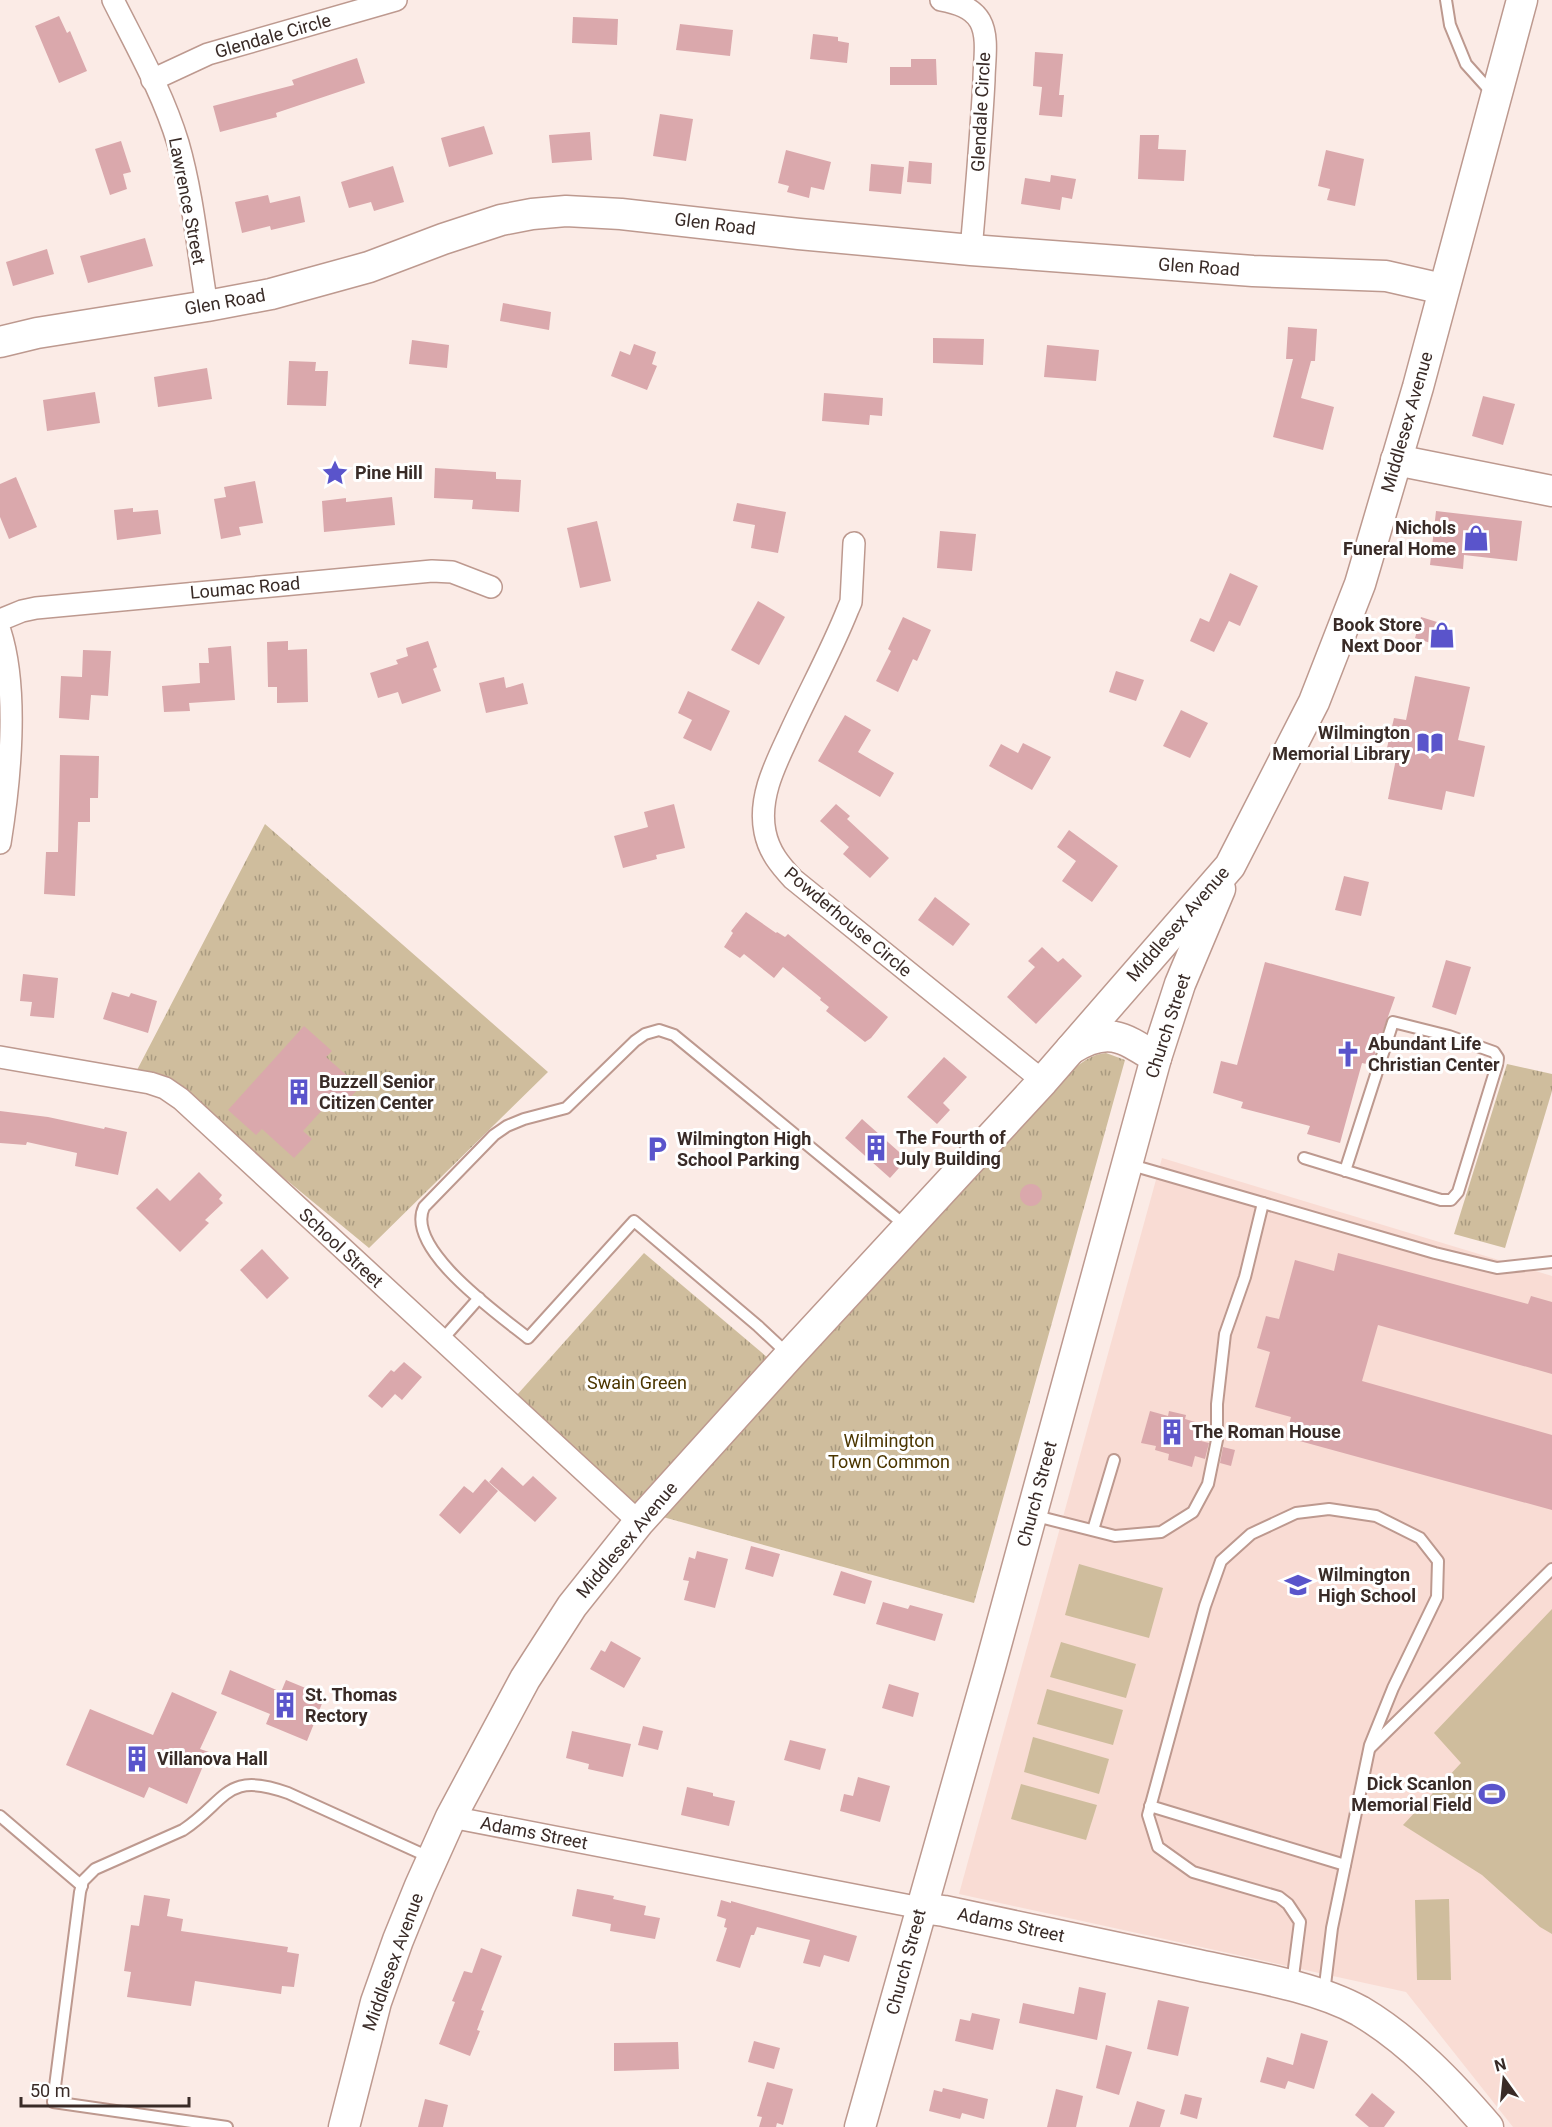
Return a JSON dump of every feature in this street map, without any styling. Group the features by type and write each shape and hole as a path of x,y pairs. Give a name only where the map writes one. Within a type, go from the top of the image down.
{"street":[{"name":"Lawrence Street","path":"113,0 152,80 178,145 189,192 207,306"},
{"name":"Glendale Circle","path":"152,80 208,54 396,0"},
{"name":"Glendale Circle","path":"941,0 959,4 975,14 982,26 984,37 982,117 971,250"},
{"name":"Middlesex Avenue","path":"344,2127 380,1992 398,1940 432,1859 451,1817 550,1637 589,1583 639,1522 1042,1081 1230,866 1314,702 1360,585 1522,0"},
{"name":"Glen Road","path":"0,342 37,333 207,306 316,282 369,267 501,220 547,212 621,214 971,250 1252,271 1386,276 1443,289"},
{"path":"1396,460 1552,491"},
{"name":"Powderhouse Circle","path":"854,543 851,602 806,696 768,785 764,818 767,840 775,859 793,879 1042,1081"},
{"name":"Loumac Road","path":"0,620 22,610 36,608 432,571 452,572 491,587"},
{"path":"0,631 9,666 11,705 8,768 0,843"},
{"name":"Church Street","path":"864,2126 921,1908 1032,1514 1156,1058 1180,984 1230,866"},
{"name":"Middlesex Avenue","path":"1069,1051 1096,1036 1113,1035 1130,1041 1156,1058"},
{"name":"School Street","path":"0,1057 143,1081 165,1088 181,1099 639,1522"},
{"name":"Adams Street","path":"451,1817 944,1911 1324,1996 1359,2011 1394,2034 1466,2102 1488,2127"}],"lane":[{"path":"1446,0 1450,25 1466,64 1496,98"},
{"path":"1304,1158 1345,1171 1441,1200 1448,1201 1454,1198 1458,1192 1497,1065 1496,1055 1488,1048 1393,1022 1345,1171"},
{"path":"789,1356 758,1326 634,1221 528,1338 460,1283 440,1260 428,1240 421,1213 424,1207 494,1135 507,1126 524,1119 566,1108 636,1041 652,1031 666,1031 674,1035 908,1228"},
{"path":"1127,1164 1435,1253 1497,1268 1552,1262"},
{"path":"1032,1514 1116,1536 1161,1532 1193,1512 1208,1484 1217,1440 1217,1404 1225,1334 1245,1277 1263,1203"},
{"path":"441,1341 479,1298"},
{"path":"1093,1530 1114,1460"},
{"path":"1292,1987 1300,1922 1288,1904 1279,1897 1193,1872 1158,1847 1148,1815 1205,1606 1221,1561 1251,1534 1296,1513 1329,1509 1376,1516 1420,1538 1438,1561 1437,1597 1393,1688 1369,1749 1332,1928 1324,1996"},
{"path":"1369,1749 1552,1569"},
{"path":"227,2127 53,2102 82,1886 87,1875 95,1869 183,1830 194,1823 228,1791 253,1784 272,1787 288,1793 432,1859"},
{"path":"1150,1806 1345,1865"},
{"path":"0,1816 82,1886"}],"shaded area":[{"name":"Wilmington High School","path":"1162,1158 1552,1276 1552,2127 1513,2127 1406,1992 959,1894"}],"green space":[{"path":"265,824 548,1072 369,1248 170,1084 136,1072"},
{"name":"Wilmington Town Common","path":"1106,1053 1125,1060 974,1603 663,1517 1031,1112 1076,1067 1096,1055"},
{"path":"1507,1064 1552,1074 1552,1091 1505,1248 1454,1234"},
{"name":"Swain Green","path":"644,1253 768,1358 637,1508 516,1396"},
{"path":"1079,1564 1163,1588 1149,1638 1065,1615"},
{"name":"Dick Scanlon Memorial Field","path":"1552,1609 1552,1934 1540,1927 1482,1875 1403,1825 1461,1763 1434,1733"},
{"path":"1061,1642 1136,1664 1126,1698 1050,1677"},
{"path":"1047,1689 1123,1710 1113,1745 1037,1724"},
{"path":"1033,1737 1109,1759 1099,1794 1024,1772"},
{"path":"1021,1784 1097,1805 1086,1840 1011,1819"},
{"path":"1449,1899 1451,1980 1417,1980 1415,1900"}],"building":[{"path":"59,16 67,33 70,31 87,71 59,83 35,26"},
{"path":"573,17 618,19 617,45 572,43"},
{"path":"680,24 733,30 730,56 676,50"},
{"path":"813,34 838,37 838,41 849,43 847,63 810,59"},
{"path":"1035,52 1063,54 1059,95 1064,95 1062,117 1039,115 1042,87 1033,86"},
{"path":"357,58 365,83 276,113 277,117 220,132 213,106 294,85 292,80"},
{"path":"911,59 936,59 937,85 890,85 890,67 911,67"},
{"path":"660,114 693,119 686,161 653,156"},
{"path":"484,126 493,154 449,167 441,138"},
{"path":"590,132 592,160 552,163 549,135"},
{"path":"1140,135 1159,135 1158,149 1186,150 1184,181 1138,179"},
{"path":"121,141 131,172 123,174 127,189 110,195 95,149"},
{"path":"786,150 831,162 824,190 811,187 809,198 787,192 789,186 778,183"},
{"path":"1326,150 1364,159 1355,206 1327,200 1330,189 1318,186"},
{"path":"909,161 932,163 931,184 907,182"},
{"path":"871,164 904,167 901,194 869,191"},
{"path":"393,166 404,202 374,211 371,202 349,208 341,182"},
{"path":"1051,175 1076,179 1072,199 1062,197 1060,210 1021,204 1025,178 1050,182"},
{"path":"268,195 270,203 300,196 305,222 271,230 270,226 242,233 235,202"},
{"path":"145,238 153,266 88,283 80,256"},
{"path":"47,249 54,274 13,286 6,262"},
{"path":"503,303 551,312 549,330 500,321"},
{"path":"1288,327 1317,329 1315,361 1311,361 1301,398 1334,407 1323,450 1273,437 1293,359 1286,359"},
{"path":"933,338 984,339 983,365 933,363"},
{"path":"412,340 449,345 447,368 409,364"},
{"path":"634,344 656,352 652,364 657,366 647,390 611,376 620,351 630,355"},
{"path":"1047,345 1099,350 1096,381 1044,377"},
{"path":"289,361 316,362 315,371 328,371 326,406 287,405"},
{"path":"207,368 212,399 158,407 154,377"},
{"path":"95,392 100,423 47,431 43,400"},
{"path":"824,393 883,398 882,416 870,415 869,425 822,421"},
{"path":"1483,396 1515,404 1503,445 1472,436"},
{"path":"435,468 496,472 496,479 521,480 519,512 472,509 473,500 434,498"},
{"path":"16,477 37,527 9,539 0,517 0,484"},
{"path":"255,481 263,523 239,527 241,535 221,539 214,499 226,497 224,487"},
{"path":"392,497 395,525 324,532 322,501 346,498 346,502"},
{"path":"737,503 786,512 778,553 751,548 755,525 733,521"},
{"path":"133,508 133,512 158,510 161,534 117,540 114,510"},
{"name":"Nichols Funeral Home","path":"1436,511 1522,521 1517,561 1464,555 1463,569 1430,565"},
{"path":"597,521 611,581 580,588 567,528"},
{"path":"940,531 976,534 972,571 937,568"},
{"path":"1230,573 1258,586 1240,626 1229,621 1214,652 1190,641 1200,618 1209,622"},
{"path":"758,601 785,617 759,665 731,650"},
{"path":"903,617 931,630 917,661 913,659 898,692 876,681 891,651 888,649"},
{"name":"Book Store Next Door","path":"1421,617 1450,626 1443,647 1415,638"},
{"path":"288,641 288,650 307,649 308,702 277,703 277,687 268,687 267,642"},
{"path":"428,641 437,667 433,669 441,691 402,704 398,692 378,698 370,673 398,664 396,660 408,656 406,648"},
{"path":"231,646 235,700 189,703 190,711 164,712 162,686 200,683 199,663 209,663 208,648"},
{"path":"83,650 111,651 108,696 91,695 89,720 59,718 61,676 82,677"},
{"path":"1116,671 1144,680 1136,701 1109,692"},
{"name":"Wilmington Memorial Library","path":"1415,676 1470,687 1458,740 1485,746 1474,797 1446,791 1442,810 1388,799 1397,754 1386,752 1394,718 1406,720"},
{"path":"504,677 506,688 523,683 528,704 486,713 479,683"},
{"path":"688,691 730,711 711,751 683,738 692,720 678,713"},
{"path":"1181,710 1208,723 1190,758 1163,746"},
{"path":"845,715 871,730 858,752 894,773 880,797 818,761"},
{"path":"1023,743 1051,757 1032,790 989,766 1001,744 1018,753"},
{"path":"60,755 99,756 98,798 90,798 90,822 78,822 75,896 44,894 46,852 58,852"},
{"path":"674,804 685,848 656,855 657,859 623,868 614,836 648,827 644,812"},
{"path":"836,804 850,816 847,819 889,858 870,878 843,854 849,847 820,821"},
{"path":"1069,830 1118,866 1092,902 1062,881 1076,861 1057,847"},
{"path":"1344,876 1369,882 1361,916 1335,910"},
{"path":"935,897 970,924 953,946 918,920"},
{"path":"746,912 776,933 785,937 788,934 888,1017 871,1038 865,1042 826,1011 829,1007 820,1000 821,998 783,967 774,978 744,954 740,958 724,947 733,933 731,931"},
{"path":"1042,947 1058,962 1063,958 1082,976 1036,1024 1007,997 1035,967 1028,961"},
{"path":"1446,960 1471,967 1456,1015 1432,1007"},
{"name":"Abundant Life Christian Center","path":"1265,962 1395,997 1371,1065 1362,1063 1340,1143 1307,1134 1310,1126 1241,1108 1243,1102 1213,1093 1221,1061 1237,1065"},
{"path":"23,974 58,978 54,1018 30,1016 32,1002 20,1001"},
{"path":"112,992 129,997 131,993 157,1001 148,1033 103,1019"},
{"name":"Buzzell Senior Citizen Center","path":"304,1026 332,1051 326,1057 360,1087 342,1106 333,1098 303,1131 312,1139 294,1158 262,1129 256,1135 228,1110"},
{"path":"944,1057 967,1077 943,1103 950,1110 937,1124 907,1097"},
{"path":"0,1111 48,1117 127,1132 118,1175 75,1166 77,1153 27,1142 26,1145 0,1143"},
{"name":"The Fourth of July Building","path":"862,1119 907,1159 890,1178 845,1138"},
{"path":"199,1172 222,1195 219,1199 223,1203 205,1220 209,1223 180,1252 136,1208 157,1188 170,1201"},
{"path":"1027,1184 1035,1184 1042,1191 1042,1199 1035,1206 1027,1206 1020,1199 1020,1191"},
{"path":"262,1249 289,1278 267,1299 240,1270"},
{"path":"1338,1253 1528,1304 1531,1296 1552,1302 1552,1374 1378,1325 1362,1381 1552,1435 1552,1510 1285,1437 1291,1417 1255,1407 1270,1352 1257,1348 1266,1316 1279,1319 1295,1260 1334,1271"},
{"path":"404,1362 422,1377 402,1400 395,1394 382,1408 368,1396 391,1370 394,1372"},
{"name":"The Roman House","path":"1150,1411 1168,1416 1169,1411 1186,1415 1185,1419 1202,1424 1197,1440 1209,1443 1205,1459 1195,1456 1192,1467 1168,1460 1169,1454 1155,1450 1156,1446 1141,1443"},
{"path":"1223,1447 1235,1450 1231,1466 1220,1463"},
{"path":"502,1467 523,1486 533,1476 557,1498 535,1522 489,1482"},
{"path":"485,1479 498,1491 460,1534 439,1515 464,1486 473,1493"},
{"path":"751,1546 780,1554 773,1577 745,1569"},
{"path":"697,1551 728,1559 715,1608 684,1600 689,1581 683,1580 689,1557 695,1559"},
{"path":"841,1571 872,1581 865,1604 833,1595"},
{"path":"883,1602 908,1609 910,1605 943,1614 935,1641 876,1624"},
{"path":"611,1641 641,1658 624,1688 590,1669 601,1650 605,1652"},
{"name":"St. Thomas Rectory","path":"230,1670 281,1692 286,1680 325,1696 307,1741 266,1724 270,1714 221,1694"},
{"path":"889,1684 919,1693 913,1717 882,1708"},
{"name":"Villanova Hall","path":"172,1692 217,1712 200,1749 209,1752 187,1804 149,1787 144,1798 66,1765 90,1709 153,1735"},
{"path":"643,1726 663,1731 658,1750 638,1745"},
{"path":"572,1731 631,1744 623,1777 588,1769 589,1764 566,1758"},
{"path":"790,1740 826,1749 820,1770 784,1760"},
{"path":"858,1777 890,1786 880,1822 840,1811 844,1794 853,1796"},
{"path":"687,1787 735,1801 729,1826 681,1815"},
{"path":"577,1889 614,1896 613,1899 646,1906 644,1915 660,1918 655,1939 610,1931 611,1924 572,1916"},
{"path":"144,1895 170,1899 167,1916 183,1919 181,1931 288,1947 287,1952 299,1954 294,1987 282,1986 281,1994 195,1981 191,2006 127,1997 131,1972 124,1971 131,1925 139,1926"},
{"path":"721,1900 857,1936 849,1962 824,1955 820,1967 803,1963 810,1940 757,1927 754,1935 751,1935 740,1968 716,1961 727,1928 724,1927 726,1919 717,1916"},
{"path":"481,1948 502,1956 481,2010 484,2011 477,2030 480,2031 470,2056 439,2044 464,1971 472,1973"},
{"path":"1079,1987 1106,1993 1097,2040 1019,2023 1023,2003 1074,2014"},
{"path":"1158,2000 1189,2007 1178,2056 1147,2049"},
{"path":"972,2013 1000,2019 993,2050 955,2041 960,2019 970,2021"},
{"path":"1301,2033 1328,2041 1314,2089 1288,2081 1285,2089 1260,2082 1267,2057 1293,2065"},
{"path":"754,2041 780,2048 774,2069 748,2062"},
{"path":"678,2042 679,2069 614,2071 614,2043"},
{"path":"1106,2045 1132,2052 1119,2095 1096,2088"},
{"path":"767,2082 793,2089 783,2125 777,2123 776,2127 759,2127 762,2117 757,2116"},
{"path":"943,2088 988,2099 984,2119 962,2113 960,2119 929,2111 934,2090 942,2092"},
{"path":"1056,2089 1083,2096 1076,2127 1047,2127"},
{"path":"1372,2093 1395,2112 1384,2127 1369,2127 1355,2115"},
{"path":"1185,2094 1202,2098 1197,2119 1180,2114"},
{"path":"425,2099 448,2105 443,2127 418,2127"},
{"path":"1137,2101 1165,2110 1160,2127 1129,2127"}],"place":[{"name":"Pine Hill","path":"335,473"},
{"name":"Nichols Funeral Home","path":"1476,538"},
{"name":"Book Store Next Door","path":"1442,635"},
{"name":"Wilmington Memorial Library","path":"1430,743"},
{"name":"Abundant Life Christian Center","path":"1348,1054"},
{"name":"Buzzell Senior Citizen Center","path":"299,1092"},
{"name":"The Fourth of July Building","path":"876,1148"},
{"name":"Wilmington High School Parking","path":"657,1149"},
{"name":"The Roman House","path":"1172,1432"},
{"name":"Wilmington High School","path":"1298,1585"},
{"name":"St. Thomas Rectory","path":"285,1705"},
{"name":"Villanova Hall","path":"137,1759"},
{"name":"Dick Scanlon Memorial Field","path":"1492,1794"}]}
